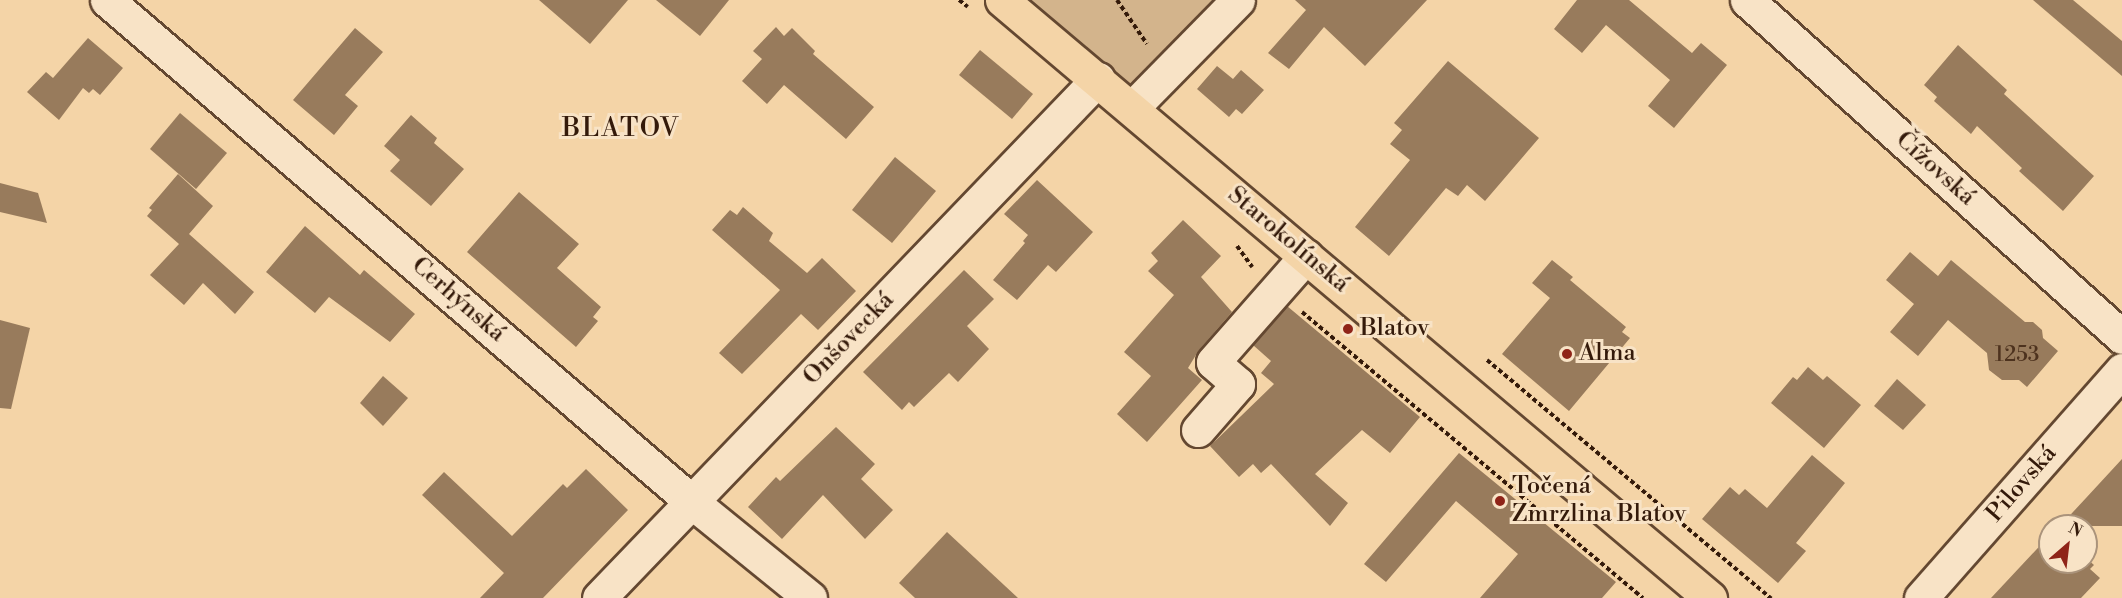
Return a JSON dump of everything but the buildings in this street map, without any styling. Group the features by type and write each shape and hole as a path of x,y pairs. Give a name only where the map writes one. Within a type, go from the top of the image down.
{"main road":[{"name":"Starokolínská","path":"1002,0 1710,598"}],"street":[{"name":"Cerhýnská","path":"107,0 692,502 810,598"},
{"path":"1132,108 1238,0"},
{"name":"Čížovská","path":"1747,0 2122,337"},
{"name":"Onšovecká","path":"599,598 1098,79"},
{"path":"1198,430 1238,384 1213,362 1306,256"},
{"name":"Pilovská","path":"1921,598 2122,370"}],"path":[{"path":"1117,0 1147,45"},
{"path":"1486,360 1771,598"}],"shaded area":[{"path":"1003,0 1238,0 1132,108"}],"place":[{"name":"Blatov","path":"1348,329"},
{"name":"Alma","path":"1567,354"},
{"name":"Točená Zmrzlina Blatov","path":"1500,501"}],"district":[{"name":"BLATOV","path":"621,129"}]}
